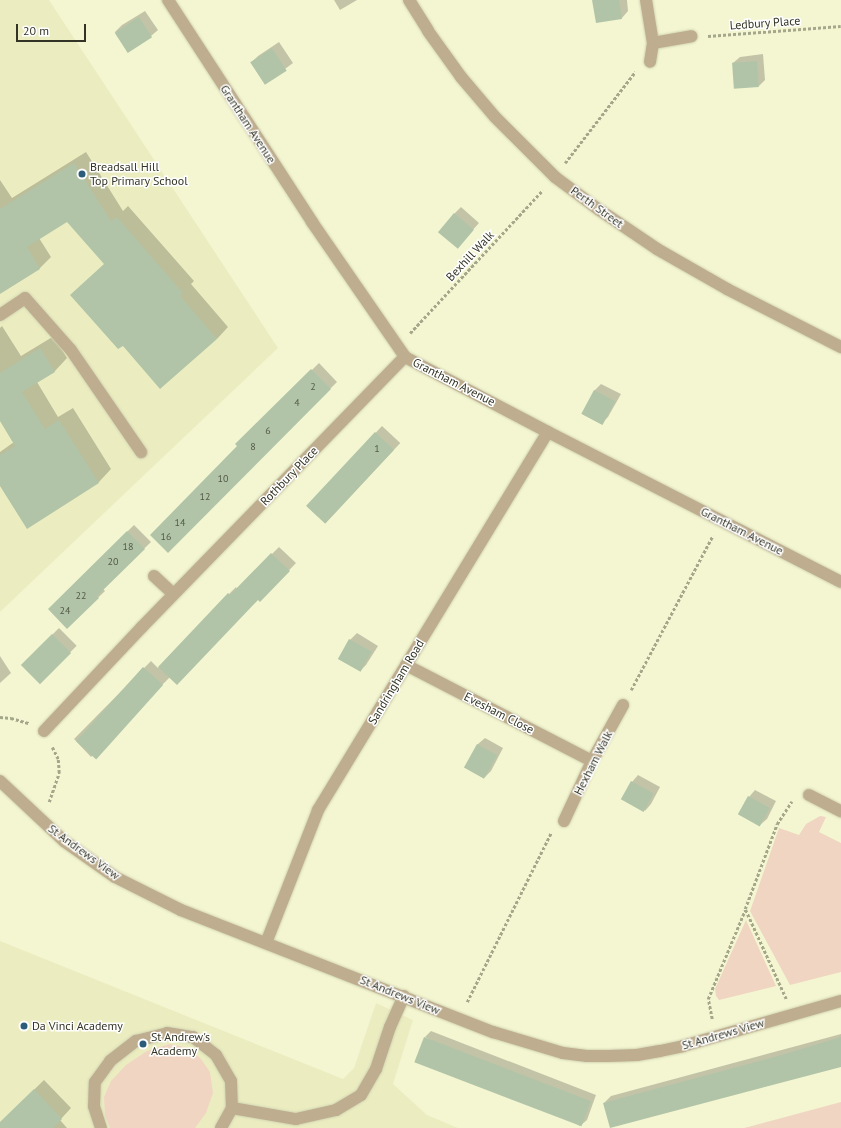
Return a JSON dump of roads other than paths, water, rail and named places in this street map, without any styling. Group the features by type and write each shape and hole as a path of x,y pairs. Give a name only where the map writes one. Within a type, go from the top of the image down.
{"street":[{"name":"Grantham Avenue","path":"168,0 312,222 401,352 548,432 841,582"},
{"name":"Perth Street","path":"409,0 428,31 461,77 495,117 555,176 598,209 657,249 728,289 841,347"},
{"path":"646,0 652,43 650,62"},
{"path":"652,43 691,36"},
{"path":"0,315 25,298 71,350 141,452"},
{"name":"Rothbury Place","path":"44,731 401,352"},
{"name":"Sandringham Road","path":"266,943 318,810 548,432"},
{"path":"154,576 173,594"},
{"name":"Evesham Close","path":"406,665 592,761"},
{"name":"Hexham Walk","path":"564,822 592,761 623,705"},
{"name":"St Andrews View","path":"0,781 64,841 115,877 181,910 493,1032 563,1053 587,1056 637,1055 683,1046 841,1001"},
{"path":"809,795 841,811"},
{"path":"232,1108 296,1119 336,1110 361,1095 376,1069 390,1027 404,996"},
{"path":"101,1128 94,1106 95,1082 110,1061 136,1041 167,1033 193,1037 216,1055 231,1081 232,1108 221,1128"}],"place":[{"name":"Breadsall Hill Top Primary School","path":"82,174"},
{"name":"Da Vinci Academy","path":"24,1026"},
{"name":"St Andrew's Academy","path":"143,1044"}]}
